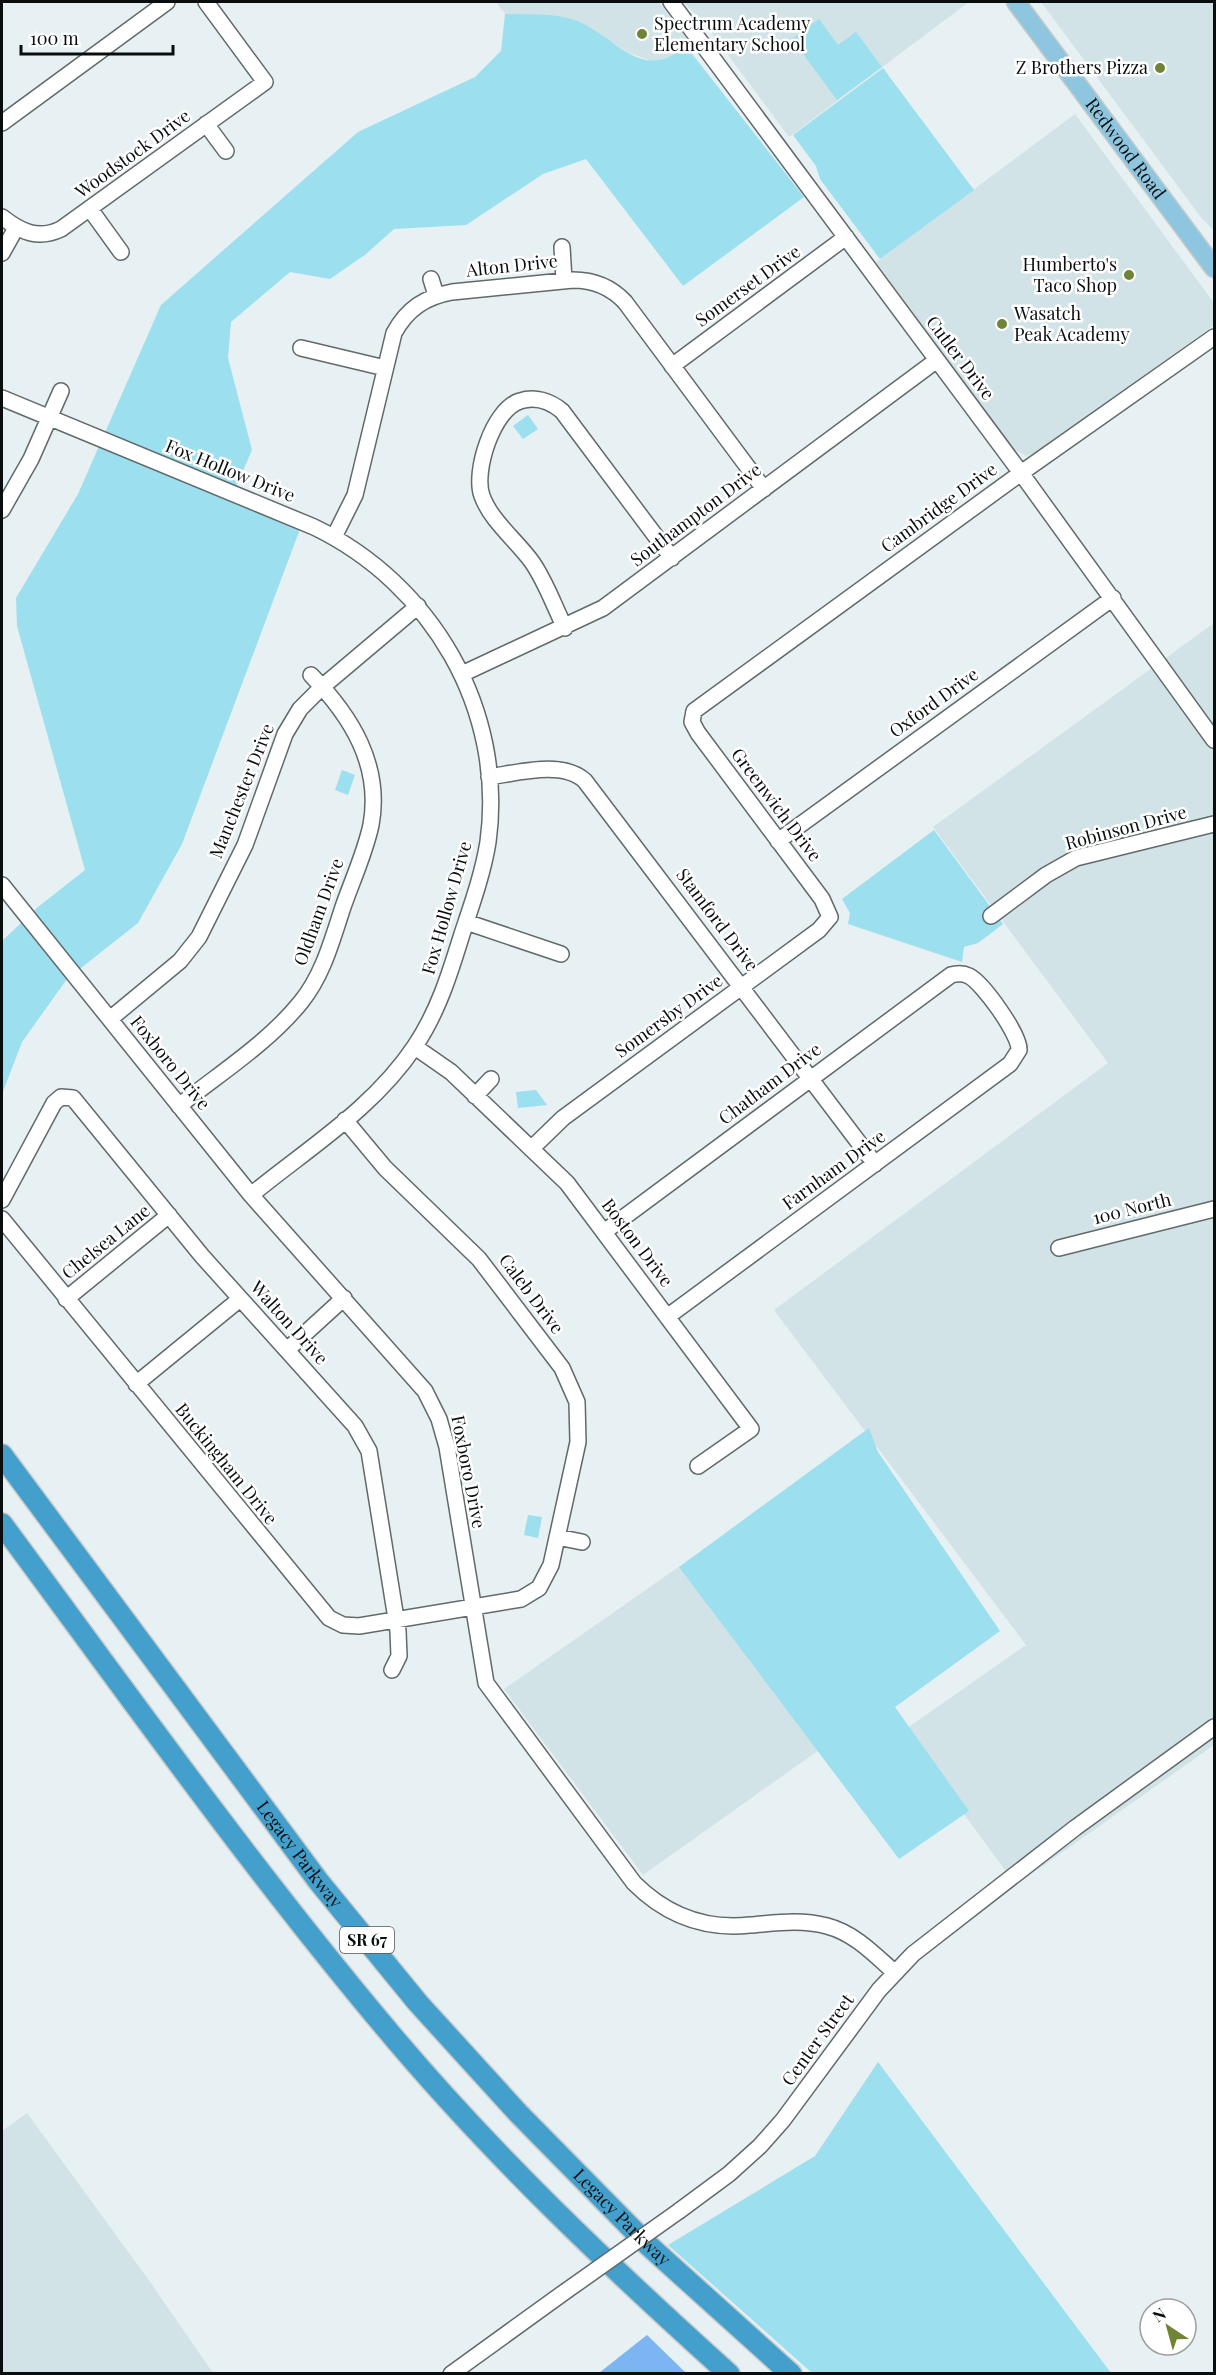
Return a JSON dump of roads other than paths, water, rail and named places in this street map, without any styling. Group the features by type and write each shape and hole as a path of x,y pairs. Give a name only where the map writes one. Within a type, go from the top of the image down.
{"highway":[{"name":"Legacy Parkway","path":"2,1455 319,1882 418,2002 518,2113 648,2245 790,2373"},
{"name":"SR 67","path":"2,1524 289,1910 386,2029 488,2142 608,2265 729,2373"}],"main road":[{"name":"Redwood Road","path":"1016,2 1215,268"}],"street":[{"path":"2,123 167,2"},
{"name":"Woodstock Drive","path":"16,228 34,235 48,234 62,229 265,82 206,2"},
{"name":"Cutler Drive","path":"671,2 1022,473 1215,740"},
{"path":"206,124 226,151"},
{"path":"90,209 121,252"},
{"path":"2,217 16,228 2,253"},
{"name":"Somerset Drive","path":"672,366 846,237"},
{"path":"562,247 564,280"},
{"path":"431,279 436,295"},
{"name":"Alton Drive","path":"334,537 355,495 385,368 399,325 410,311 436,295 564,280 588,281 608,288 620,297 764,489"},
{"name":"Cambridge Drive","path":"691,716 702,703 1215,337"},
{"path":"301,348 385,368"},
{"name":"Southampton Drive","path":"462,674 565,628 609,604 938,360"},
{"path":"2,510 31,459 61,391"},
{"name":"Fox Hollow Drive","path":"2,398 334,537 379,568 418,606 443,639 462,674 479,721 489,777 488,842 466,922 441,997 415,1047 389,1078 345,1120 251,1195"},
{"path":"565,628 536,568 489,509 481,493 480,475 492,430 507,407 519,401 532,399 547,402 562,411 672,558"},
{"name":"Oxford Drive","path":"778,841 1113,598"},
{"name":"Manchester Drive","path":"110,1019 172,968 194,946 245,844 289,726 300,709 322,687 418,606"},
{"path":"311,675 322,687"},
{"name":"Oldham Drive","path":"179,1106 279,1026 307,994 326,958 368,836 373,789 365,751 347,717 322,687"},
{"name":"Greenwich Drive","path":"691,716 698,733 822,899 830,917"},
{"name":"Stamford Drive","path":"489,777 554,770 568,771 580,776 743,986 875,1164"},
{"name":"Robinson Drive","path":"991,916 1056,869 1076,858 1215,824"},
{"name":"Foxboro Drive","path":"2,885 251,1195 419,1383 436,1410 447,1447 482,1669 490,1689 624,1871 645,1894 671,1912 706,1925 733,1926 792,1921 829,1927 858,1941 894,1972"},
{"name":"Somersby Drive","path":"531,1149 563,1118 819,930 830,917"},
{"path":"466,922 561,954"},
{"name":"Chatham Drive","path":"604,1232 947,978 961,973 972,978 1015,1033 1019,1050"},
{"name":"Boston Drive","path":"415,1047 446,1068 567,1183 751,1428 698,1466"},
{"name":"Farnham Drive","path":"668,1317 1010,1064 1019,1050"},
{"path":"475,1096 491,1079"},
{"name":"Walton Drive","path":"2,1200 54,1103 65,1096 78,1103 240,1299 356,1426 366,1444 396,1620 400,1648 392,1670"},
{"name":"Caleb Drive","path":"345,1120 385,1168 479,1258 562,1368 571,1384 579,1411 579,1431 547,1574 534,1593 515,1601 472,1608"},
{"name":"100 North","path":"1059,1248 1215,1209"},
{"name":"Chelsea Lane","path":"66,1299 169,1215"},
{"name":"Buckingham Drive","path":"2,1219 324,1614 336,1622 351,1626 472,1608"},
{"path":"287,1350 344,1298"},
{"path":"136,1384 240,1299"},
{"path":"557,1537 582,1542"},
{"name":"Center Street","path":"451,2373 729,2174 760,2146 783,2120 894,1972 954,1919 1215,1727"}],"place":[{"name":"Spectrum Academy Elementary School","path":"642,34"},
{"name":"Z Brothers Pizza","path":"1160,68"},
{"name":"Humberto's Taco Shop","path":"1129,275"},
{"name":"Wasatch Peak Academy","path":"1002,324"}]}
